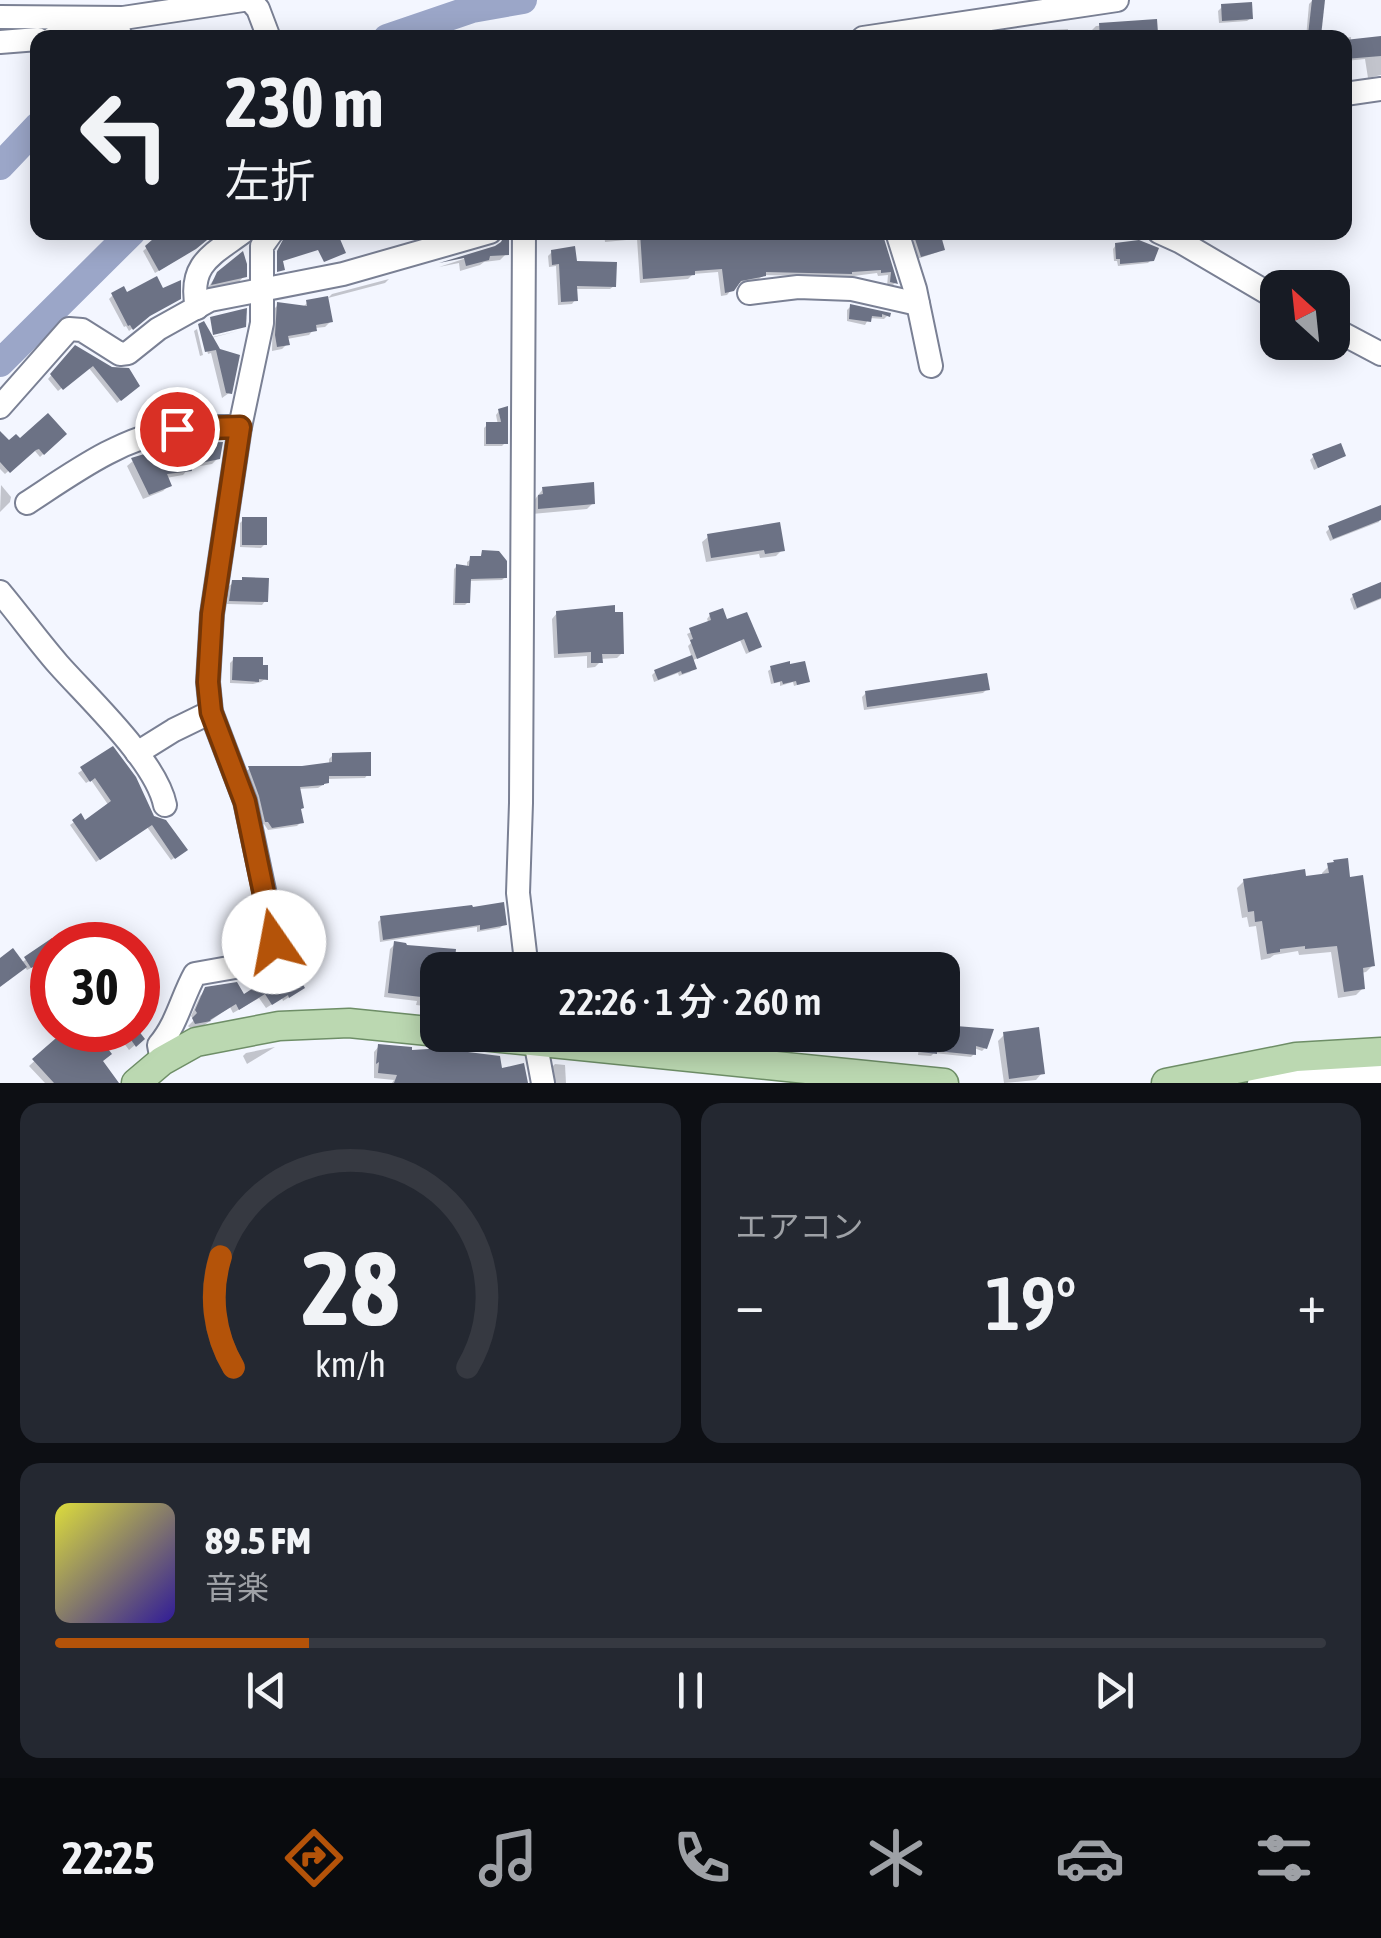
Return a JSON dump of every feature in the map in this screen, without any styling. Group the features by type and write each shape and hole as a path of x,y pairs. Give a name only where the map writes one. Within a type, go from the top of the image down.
{"main road":[{"path":"136,1083 162,1061 196,1042 279,1026 349,1024 420,1030"},
{"path":"662,1052 944,1083"},
{"path":"1166,1083 1296,1057 1381,1052"}],"street":[{"path":"916,30 1117,0"},
{"path":"0,17 124,18 253,2 265,30"},
{"path":"119,30 124,18"},
{"path":"0,42 30,40"},
{"path":"1352,93 1381,88"},
{"path":"197,308 193,289 204,260 232,240"},
{"path":"162,1061 159,1045 172,1028 195,974 263,962 271,956 274,942 245,802 211,712 208,682 212,614 240,427 262,323 262,246 266,240"},
{"path":"0,407 69,329 82,330 120,354 128,353 158,329 210,300 343,274 462,240"},
{"path":"524,240 518,894 524,952"},
{"path":"899,240 931,366"},
{"path":"1177,240 1260,288"},
{"path":"749,293 798,286 852,289 918,304"},
{"path":"1350,338 1381,354"},
{"path":"27,502 100,456 140,439 177,429 240,427"},
{"path":"0,592 137,754 162,791 164,804"},
{"path":"137,754 211,712"},
{"path":"537,1052 543,1083"},
{"path":"1259,1083 1302,1073 1381,1074"}],"building":[{"path":"1312,0 1325,0 1322,30 1309,30"},
{"path":"1252,2 1253,19 1222,21 1221,4"},
{"path":"1157,19 1158,30 1099,30 1099,23"},
{"path":"1381,36 1381,56 1352,58 1352,39"},
{"path":"152,240 207,240 159,271 145,246"},
{"path":"283,240 340,240 346,253 324,262 318,250 283,261 285,270 277,272 277,251"},
{"path":"509,240 509,255 490,256 489,260 466,266 464,258 439,263 495,246"},
{"path":"641,240 884,240 898,284 890,282 891,272 881,270 852,274 766,272 766,276 741,281 734,291 725,293 722,269 643,279"},
{"path":"915,240 942,240 945,250 921,257"},
{"path":"1139,240 1159,248 1154,261 1120,264 1115,243"},
{"path":"575,246 577,261 617,262 616,287 577,286 578,301 561,302 559,264 552,265 551,250"},
{"path":"243,251 247,277 211,285 217,272"},
{"path":"157,276 163,288 181,280 181,299 133,330 111,293 124,286 127,292"},
{"path":"328,296 333,322 316,325 317,331 288,336 290,345 277,347 277,302 307,306 306,300"},
{"path":"850,304 891,313 890,317 872,316 871,322 849,319"},
{"path":"247,308 246,327 213,335 210,317"},
{"path":"204,321 220,349 240,355 232,394 226,393 216,350 205,352 198,324"},
{"path":"75,345 112,367 129,368 140,386 121,401 93,366 63,390 50,374"},
{"path":"508,406 508,444 486,444 486,422 501,422 498,409"},
{"path":"48,413 67,434 44,455 36,450 10,473 0,462 0,431 9,440 16,434 20,438"},
{"path":"223,442 220,459 191,465 192,471 167,474 172,486 149,495 131,458 178,444"},
{"path":"1341,443 1346,456 1318,468 1312,454"},
{"path":"594,482 595,504 538,509 542,487"},
{"path":"1381,505 1381,520 1333,539 1328,526"},
{"path":"242,517 267,517 267,545 242,545"},
{"path":"780,522 785,551 711,558 707,534"},
{"path":"482,550 499,551 507,561 507,578 471,579 470,603 455,603 456,564 469,566 470,556 481,556"},
{"path":"269,578 268,602 229,601 232,580"},
{"path":"1381,582 1381,598 1357,608 1352,594"},
{"path":"615,605 615,612 623,612 624,654 602,654 603,663 591,663 591,652 558,654 556,611"},
{"path":"723,608 727,619 747,612 762,647 749,652 744,639 697,659 689,628 711,620 709,613"},
{"path":"692,655 697,669 658,680 654,670"},
{"path":"233,657 263,657 263,665 268,665 268,680 232,680"},
{"path":"805,661 810,682 774,683 770,666"},
{"path":"987,673 990,690 867,707 865,691"},
{"path":"113,746 136,777 154,816 166,820 188,850 175,859 152,825 100,860 72,820 81,813 85,820 111,801 95,778 90,782 80,767"},
{"path":"371,752 371,776 329,776 329,783 324,785 300,787 304,823 272,828 265,822 248,766 302,766 332,762 332,753"},
{"path":"1348,858 1350,877 1363,875 1375,966 1363,968 1365,989 1344,992 1337,946 1305,946 1267,954 1262,921 1255,922 1254,911 1248,912 1243,879 1305,869 1306,876 1329,873 1327,863"},
{"path":"504,902 507,925 480,930 480,925 383,940 380,916"},
{"path":"394,941 456,949 420,952 420,997 388,993"},
{"path":"13,948 27,967 0,987 0,958"},
{"path":"290,963 305,988 272,1005 265,994 239,1010 236,1004 211,1021 195,1024 192,1018 205,987 237,982 244,994"},
{"path":"960,1026 994,1029 987,1049 976,1046 976,1055 947,1052 960,1052"},
{"path":"1039,1027 1045,1074 1009,1079 1003,1032"},
{"path":"378,1044 500,1056 502,1068 524,1063 528,1083 394,1083 397,1075 378,1073"},
{"path":"40,1052 110,1052 103,1061 119,1083 54,1083 32,1059"}],"waterway":[{"path":"410,30 472,9 523,0"},
{"path":"0,166 30,134"},
{"path":"0,363 124,240"}],"route":[{"path":"177,429 240,427 212,614 208,682 211,712 245,802 274,942"}]}
